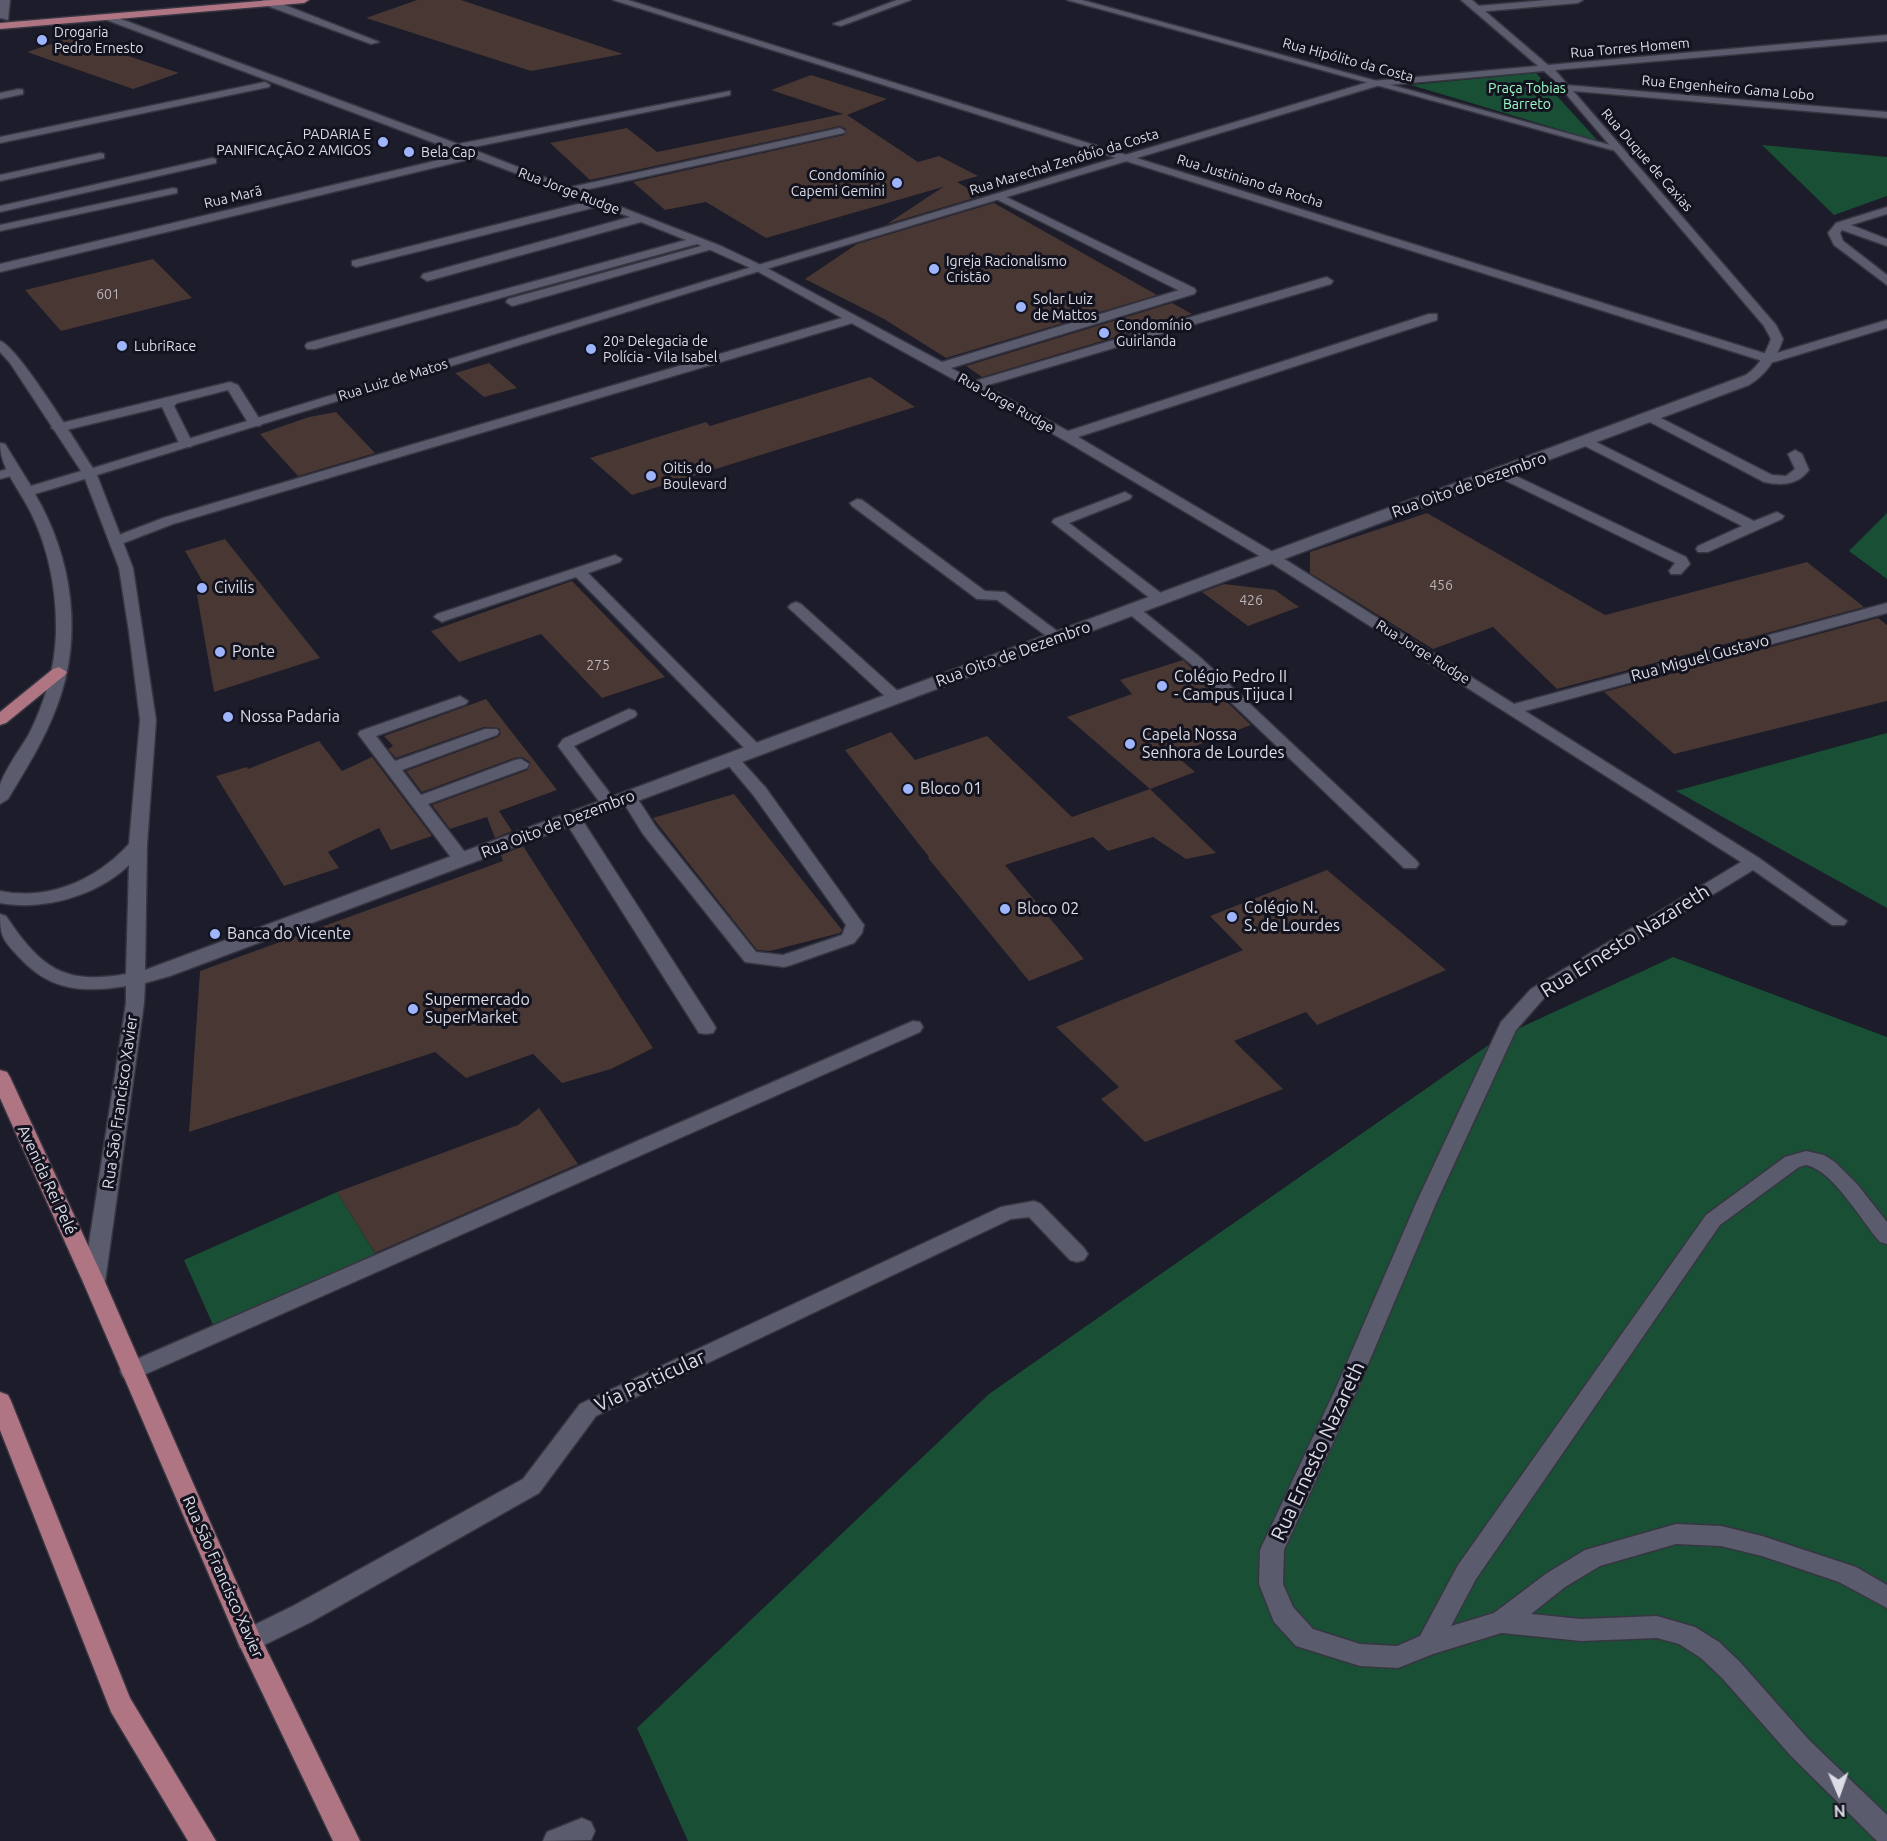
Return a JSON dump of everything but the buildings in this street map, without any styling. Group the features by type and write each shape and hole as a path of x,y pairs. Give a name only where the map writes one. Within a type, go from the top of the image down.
{"main road":[{"path":"2,21 215,0"},
{"path":"2,21 107,17 304,0"},
{"path":"0,720 60,672"},
{"name":"Avenida Rei Pelé","path":"0,1077 94,1282"},
{"name":"Rua São Francisco Xavier","path":"94,1282 249,1640 347,1841"},
{"path":"0,1401 120,1704 203,1841"}],"street":[{"path":"2,21 5,0"},
{"name":"Rua Justiniano da Rocha","path":"618,0 1770,359"},
{"path":"838,24 906,0"},
{"name":"Rua Hipólito da Costa","path":"1072,0 1616,148"},
{"name":"Rua Duque de Caxias","path":"1466,0 1549,69 1770,325 1777,339 1770,359"},
{"path":"1477,9 1578,0"},
{"path":"268,2 374,42"},
{"name":"Rua Jorge Rudge","path":"107,17 571,190 698,240 759,268 1067,436 1273,558 1753,862 1838,921"},
{"name":"Rua Torres Homem","path":"1376,83 1887,38"},
{"name":"Rua Marechal Zenóbio da Costa","path":"759,268 1376,83"},
{"path":"0,140 265,85"},
{"name":"Rua Engenheiro Gama Lobo","path":"1566,88 1887,115"},
{"path":"0,96 19,92"},
{"path":"455,148 726,93"},
{"path":"571,190 840,131"},
{"name":"Rua Marã","path":"0,268 473,155"},
{"path":"0,178 100,156"},
{"path":"0,209 212,161"},
{"path":"0,228 173,191"},
{"path":"940,367 1190,291 1000,197"},
{"path":"356,263 601,202"},
{"path":"1887,210 1840,225 1834,233 1839,243 1887,281"},
{"path":"427,277 641,218"},
{"path":"1840,225 1887,243"},
{"path":"311,346 698,240"},
{"path":"512,302 712,246"},
{"name":"Rua Luiz de Matos","path":"27,492 759,268"},
{"path":"975,385 1327,281"},
{"path":"1067,436 1433,317"},
{"path":"116,541 168,521 852,320"},
{"name":"Rua Oito de Dezembro","path":"0,920 38,965 56,978 105,983 163,972 1744,382 1758,374 1770,359 1887,324"},
{"name":"Rua São Francisco Xavier","path":"0,345 15,361 90,474 100,495 128,578 147,720 138,845 135,1003 94,1282"},
{"path":"58,429 230,386 255,423"},
{"path":"168,402 167,405 186,444"},
{"path":"1651,417 1769,479 1781,481 1796,477 1802,470 1795,454"},
{"path":"1586,441 1753,526"},
{"path":"0,447 7,473 27,492 48,533 58,566 63,640 60,672 54,694 0,799"},
{"path":"1501,473 1681,560 1683,564 1676,570"},
{"path":"1125,496 1059,522 1161,600"},
{"path":"857,503 982,596 1000,595 1057,637"},
{"path":"1703,549 1777,516"},
{"path":"442,617 615,559"},
{"path":"579,572 755,750"},
{"path":"796,607 895,697"},
{"name":"Rua Miguel Gustavo","path":"1513,709 1887,608"},
{"path":"1133,610 1162,636 1196,661 1410,864"},
{"path":"460,701 366,734 462,860"},
{"path":"610,804 566,746 569,741 629,714"},
{"path":"393,768 491,732"},
{"path":"628,797 649,830 751,958 784,961 848,939 855,925 760,792 732,759"},
{"path":"419,801 521,764"},
{"path":"572,818 706,1028"},
{"path":"0,897 8,899 43,897 78,889 104,877 122,863 138,845"},
{"name":"Rua Ernesto Nazareth","path":"1753,862 1538,993 1508,1027 1436,1180 1347,1388 1272,1550 1271,1584 1283,1614 1305,1638 1360,1655 1398,1657 1429,1644 1502,1622 1556,1581 1594,1557 1676,1534 1721,1536 1762,1546 1847,1574 1887,1598"},
{"path":"131,1371 913,1027"},
{"path":"1429,1644 1467,1572 1713,1220 1792,1162 1807,1158 1821,1162 1842,1181 1887,1236"},
{"name":"Via Particular","path":"249,1640 302,1614 531,1486 543,1474 578,1420 588,1410 1008,1212 1034,1209 1077,1254"},
{"path":"1502,1622 1581,1630 1657,1627 1686,1635 1710,1650 1731,1670 1800,1748 1887,1833"},
{"path":"556,1841 582,1831"}],"green space":[{"name":"Praça Tobias Barreto","path":"1536,73 1598,141 1411,85"},
{"path":"1762,145 1887,157 1887,196 1834,215"},
{"path":"1887,513 1887,579 1849,551"},
{"path":"1887,733 1887,908 1676,791"},
{"path":"1673,957 1887,1037 1887,1841 688,1841 637,1728 989,1394 1500,1037"},
{"path":"337,1192 376,1255 214,1327 184,1260"}],"place":[{"name":"Drogaria Pedro Ernesto","path":"42,40"},
{"name":"PADARIA E PANIFICAÇÃO 2 AMIGOS","path":"383,142"},
{"name":"Bela Cap","path":"409,152"},
{"name":"Condomínio Capemi Gemini","path":"897,183"},
{"name":"Igreja Racionalismo Cristão","path":"934,269"},
{"name":"Solar Luiz de Mattos","path":"1021,307"},
{"name":"Condomínio Guirlanda","path":"1104,333"},
{"name":"LubriRace","path":"122,346"},
{"name":"20ª Delegacia de Polícia - Vila Isabel","path":"591,349"},
{"name":"Oitis do Boulevard","path":"651,476"},
{"name":"Civilis","path":"202,588"},
{"name":"Ponte","path":"220,652"},
{"name":"Colégio Pedro II - Campus Tijuca I","path":"1162,686"},
{"name":"Nossa Padaria","path":"228,717"},
{"name":"Capela Nossa Senhora de Lourdes","path":"1130,744"},
{"name":"Bloco 01","path":"908,789"},
{"name":"Bloco 02","path":"1005,909"},
{"name":"Colégio N. S. de Lourdes","path":"1232,917"},
{"name":"Banca do Vicente","path":"215,934"},
{"name":"Supermercado SuperMarket","path":"413,1009"}]}
